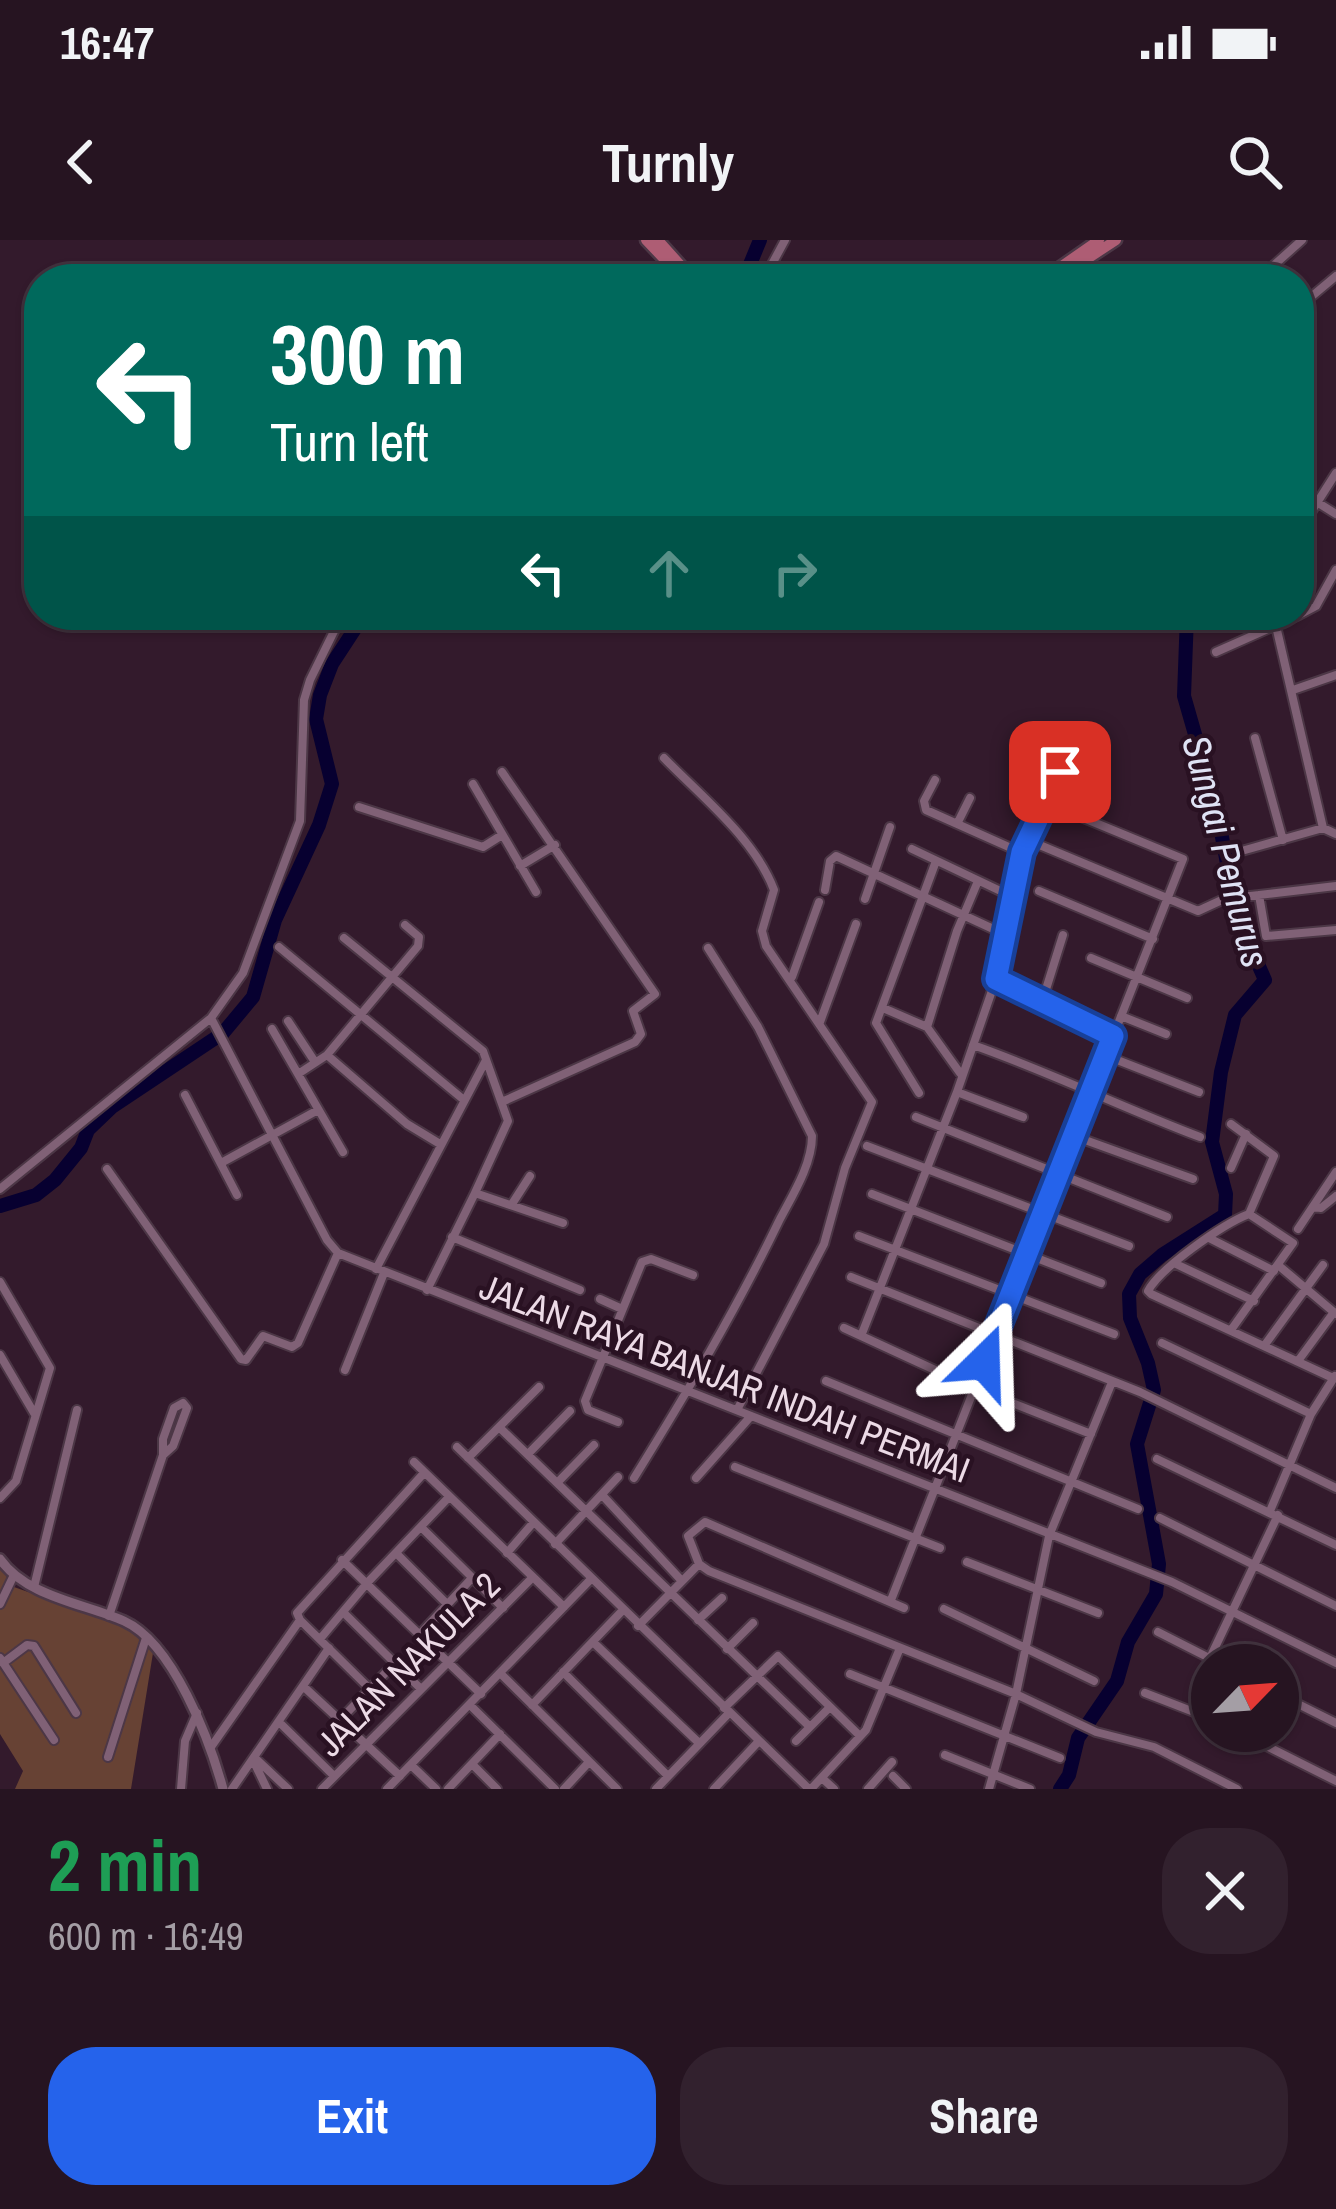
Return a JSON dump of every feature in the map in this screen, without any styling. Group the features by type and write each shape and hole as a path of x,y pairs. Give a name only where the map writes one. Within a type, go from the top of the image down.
{"main road":[{"path":"646,240 669,264"},
{"path":"658,240 680,264"},
{"path":"1065,264 1099,240"},
{"path":"1080,264 1116,240"}],"street":[{"path":"1276,264 1302,240"},
{"path":"1314,505 1336,473"},
{"path":"1316,502 1336,514"},
{"path":"1314,607 1336,570"},
{"path":"0,1189 213,1022 243,973 299,821 304,700 335,630"},
{"path":"1216,652 1267,630"},
{"path":"1277,630 1323,828"},
{"path":"1293,690 1336,675"},
{"path":"1256,737 1283,839"},
{"path":"664,758 723,819 768,876 774,890 763,938 870,1097 871,1108 845,1168 824,1244 737,1410"},
{"path":"502,772 655,994 633,1011 641,1034 635,1042 504,1101"},
{"path":"861,1336 957,1092 996,979 1022,852 1060,772"},
{"path":"935,780 924,808 1022,852"},
{"path":"472,784 536,892"},
{"path":"957,824 970,798"},
{"path":"891,1600 1183,859 1046,802"},
{"path":"358,806 483,847 502,835"},
{"path":"865,899 890,827"},
{"path":"1238,852 1323,828 1336,834"},
{"path":"1030,842 1198,911 1246,895 1336,886"},
{"path":"520,866 555,845"},
{"path":"911,849 1011,896"},
{"path":"825,890 833,857 1004,934"},
{"path":"919,1093 877,1030 936,861"},
{"path":"927,1027 978,881"},
{"path":"1040,892 1153,939"},
{"path":"1258,895 1266,935 1336,930"},
{"path":"791,978 819,902"},
{"path":"820,1022 856,924"},
{"path":"298,1074 327,1055 420,941 405,925"},
{"path":"1042,1002 1063,935"},
{"path":"344,938 480,1048 504,1101 507,1125 427,1290"},
{"path":"279,947 464,1100"},
{"path":"634,1478 688,1391 770,1239 813,1140 758,1027 708,948"},
{"path":"1090,958 1187,998"},
{"path":"996,979 1113,1036"},
{"path":"883,1007 927,1027 961,1075"},
{"path":"1121,1016 1166,1034"},
{"path":"288,1021 315,1062"},
{"path":"107,1168 241,1359 246,1360 262,1336 292,1347 298,1343 338,1253 213,1022"},
{"path":"272,1029 343,1152"},
{"path":"973,1045 1200,1137"},
{"path":"327,1055 407,1124 440,1144"},
{"path":"1107,1056 1199,1092"},
{"path":"345,1370 380,1271 486,1060"},
{"path":"957,1092 1024,1117"},
{"path":"185,1095 237,1195"},
{"path":"221,1163 318,1110"},
{"path":"916,1117 1167,1217"},
{"path":"1217,1644 1255,1565 1311,1414 1335,1376 1148,1291 1209,1238 1249,1214 1274,1156 1231,1124"},
{"path":"1231,1168 1246,1134"},
{"path":"1074,1136 1193,1179"},
{"path":"867,1146 1129,1246"},
{"path":"1298,1229 1336,1172"},
{"path":"512,1204 530,1176"},
{"path":"475,1193 563,1223"},
{"path":"872,1194 1101,1282"},
{"path":"1313,1208 1321,1208 1336,1196"},
{"path":"1231,1330 1293,1243 1249,1214"},
{"path":"859,1236 1114,1334"},
{"path":"452,1237 580,1291"},
{"path":"1209,1238 1276,1268 1335,1313 1298,1361"},
{"name":"JALAN RAYA BANJAR INDAH PERMAI","path":"338,1253 1172,1582 1336,1662"},
{"path":"618,1421 586,1407 645,1259 693,1275"},
{"path":"1176,1264 1254,1301"},
{"path":"1264,1346 1323,1265"},
{"path":"851,1277 1161,1401 1336,1488"},
{"path":"0,1282 50,1368 16,1481 0,1498"},
{"path":"599,1299 622,1309"},
{"path":"844,1328 974,1388 1091,1434"},
{"path":"1162,1343 1311,1414"},
{"path":"0,1355 34,1414"},
{"path":"826,1382 1138,1509"},
{"path":"989,1789 1016,1694 1049,1536 1112,1382"},
{"path":"467,1458 539,1387"},
{"path":"109,1616 163,1455 163,1439 174,1408 183,1403 186,1413 173,1446 163,1455"},
{"path":"34,1587 77,1410"},
{"path":"529,1454 570,1412"},
{"path":"696,1478 751,1415"},
{"path":"499,1427 810,1726"},
{"path":"557,1483 594,1445"},
{"path":"457,1447 810,1789 860,1736 900,1648"},
{"path":"1156,1459 1336,1545"},
{"path":"413,1462 563,1607"},
{"path":"735,1467 940,1548"},
{"path":"370,1689 297,1612 424,1473"},
{"path":"555,1544 618,1477"},
{"path":"604,1496 681,1580"},
{"path":"320,1640 449,1497"},
{"path":"1160,1518 1336,1606"},
{"path":"904,1608 705,1522 688,1536 699,1564 752,1591 1016,1694 1096,1732 1154,1747 1237,1789"},
{"path":"507,1553 533,1523"},
{"path":"421,1527 503,1607"},
{"path":"396,1553 447,1604"},
{"path":"0,1559 13,1577 132,1625 146,1638 197,1712 227,1789 254,1759 329,1648"},
{"path":"342,1560 481,1694"},
{"path":"967,1562 1098,1612"},
{"path":"638,1626 699,1564"},
{"path":"0,1604 13,1577"},
{"path":"419,1634 472,1578"},
{"name":"JALAN NAKULA 2","path":"322,1789 532,1578"},
{"path":"387,1789 591,1579"},
{"path":"698,1620 722,1598"},
{"path":"944,1609 1094,1682"},
{"path":"532,1705 622,1611"},
{"path":"343,1612 421,1689"},
{"path":"211,1747 300,1620"},
{"path":"727,1649 753,1622"},
{"path":"1158,1632 1191,1648"},
{"path":"108,1757 146,1638"},
{"path":"592,1642 699,1743"},
{"path":"54,1740 2,1660 27,1645 34,1646 76,1713"},
{"path":"656,1789 778,1656 860,1736"},
{"path":"340,1720 395,1664"},
{"path":"562,1672 668,1776"},
{"path":"500,1673 617,1789"},
{"path":"850,1674 1060,1758"},
{"path":"304,1686 400,1776"},
{"path":"1145,1693 1191,1711"},
{"path":"1299,1704 1336,1723"},
{"path":"470,1705 555,1789"},
{"path":"796,1741 830,1707"},
{"path":"182,1789 184,1741 197,1712"},
{"path":"279,1722 334,1776"},
{"path":"448,1789 500,1735"},
{"path":"713,1789 759,1741"},
{"path":"1279,1752 1336,1781"},
{"path":"945,1755 1030,1789"},
{"path":"254,1759 267,1789"},
{"path":"254,1759 288,1789"},
{"path":"564,1789 589,1762"},
{"path":"868,1789 892,1762"},
{"path":"472,1764 497,1789"},
{"path":"411,1765 436,1789"},
{"path":"893,1775 906,1789"},
{"path":"822,1778 834,1789"}],"shaded area":[{"path":"0,1566 14,1587 136,1630 153,1653 131,1789 15,1789 23,1771 0,1734"}],"waterway":[{"path":"750,264 760,240"},
{"path":"0,1206 36,1195 55,1180 81,1148 88,1130 112,1107 223,1033 253,997 275,920 319,825 332,784 316,719 332,664 354,630"},
{"name":"Sungai Pemurus","path":"1060,1789 1069,1775 1078,1738 1117,1681 1128,1642 1156,1594 1159,1564 1137,1444 1154,1390 1130,1318 1129,1294 1140,1274 1162,1255 1225,1215 1226,1194 1212,1142 1221,1072 1235,1015 1265,980 1237,916 1217,811 1184,696 1186,630"}],"route":[{"path":"984,1362 1113,1036 996,979 1022,852 1060,772"}]}
